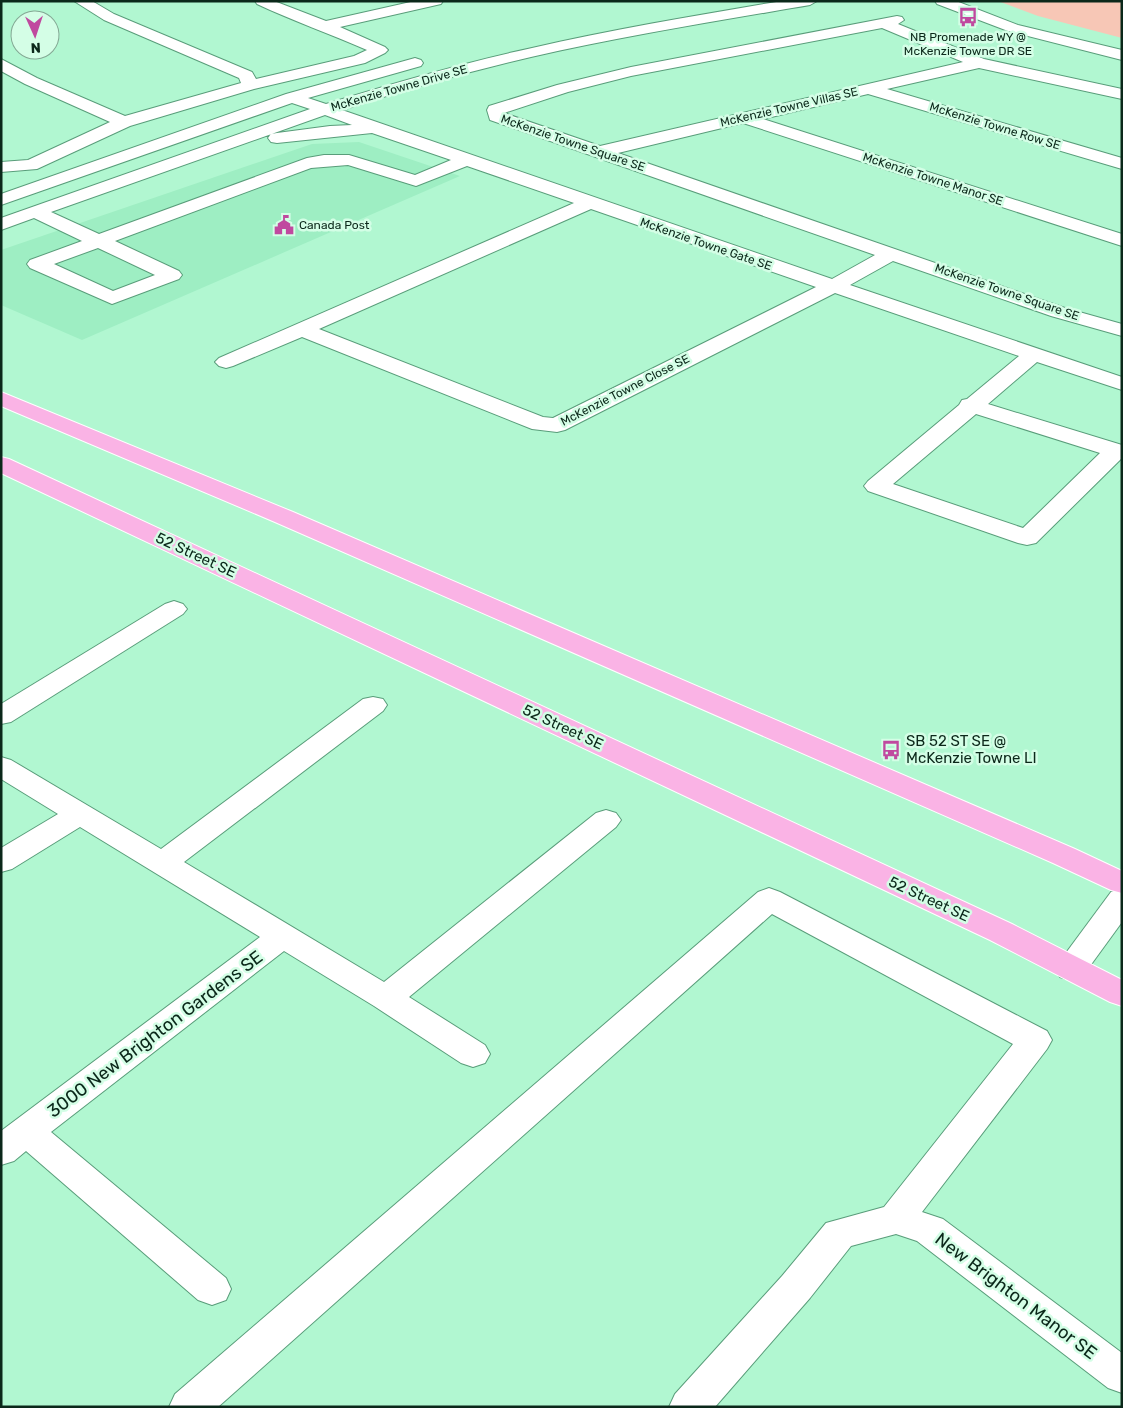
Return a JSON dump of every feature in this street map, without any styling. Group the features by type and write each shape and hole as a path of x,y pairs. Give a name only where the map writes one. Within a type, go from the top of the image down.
{"main road":[{"path":"1,398 293,521 1028,840 1122,883"},
{"name":"52 Street SE","path":"1,464 1001,932 1122,994"}],"street":[{"path":"81,1 109,17 246,75 250,85"},
{"path":"1,167 31,165 124,122 250,85 359,60 380,50 262,1"},
{"path":"325,26 436,1"},
{"path":"580,26 732,1"},
{"name":"McKenzie Towne Drive SE","path":"1,224 324,109 443,74 587,39 810,1"},
{"path":"942,1 1013,28 1122,55"},
{"path":"983,1 1042,23 1122,42"},
{"name":"McKenzie Towne Square SE","path":"1122,94 979,63 891,22 719,53 617,75 540,94 495,110 496,116 598,152 893,253 1058,312 1122,330"},
{"name":"McKenzie Towne Drive SE","path":"1,200 292,97 427,60"},
{"name":"McKenzie Towne Villas SE","path":"598,152 979,63"},
{"path":"1,64 31,81 124,122"},
{"name":"McKenzie Towne Row SE","path":"868,89 1122,164"},
{"name":"McKenzie Towne Gate SE","path":"292,97 378,129 830,287 1122,384"},
{"name":"McKenzie Towne Manor SE","path":"744,118 1122,240"},
{"path":"201,152 293,135 378,129"},
{"path":"35,212 96,241 172,275 112,298 38,264 96,241 306,163 324,160 349,160 416,181 467,160"},
{"path":"226,362 590,203"},
{"path":"830,287 893,253"},
{"name":"McKenzie Towne Close SE","path":"302,329 540,424 557,425 830,287"},
{"path":"970,405 1116,451 1027,538 876,486 970,405 1033,355"},
{"path":"1,716 174,609"},
{"path":"163,863 372,705"},
{"path":"1,766 386,998 473,1054"},
{"path":"1,862 81,813"},
{"path":"386,998 606,820"},
{"path":"189,1407 769,899 1035,1040 896,1219 839,1234 796,1287 689,1407"},
{"path":"1071,969 1122,899"},
{"name":"3000 New Brighton Gardens SE","path":"212,1289 14,1141 284,936"},
{"name":"New Brighton Manor SE","path":"896,1219 930,1230 1122,1376"}],"shaded area":[{"path":"998,1 1122,1 1122,38 1038,16"},
{"path":"359,142 460,176 82,340 1,305 1,250 312,144"}],"place":[{"name":"NB Promenade WY @ McKenzie Towne DR SE","path":"968,17"},
{"name":"Canada Post","path":"284,225"},
{"name":"SB 52 ST SE @ McKenzie Towne LI","path":"891,750"}]}
